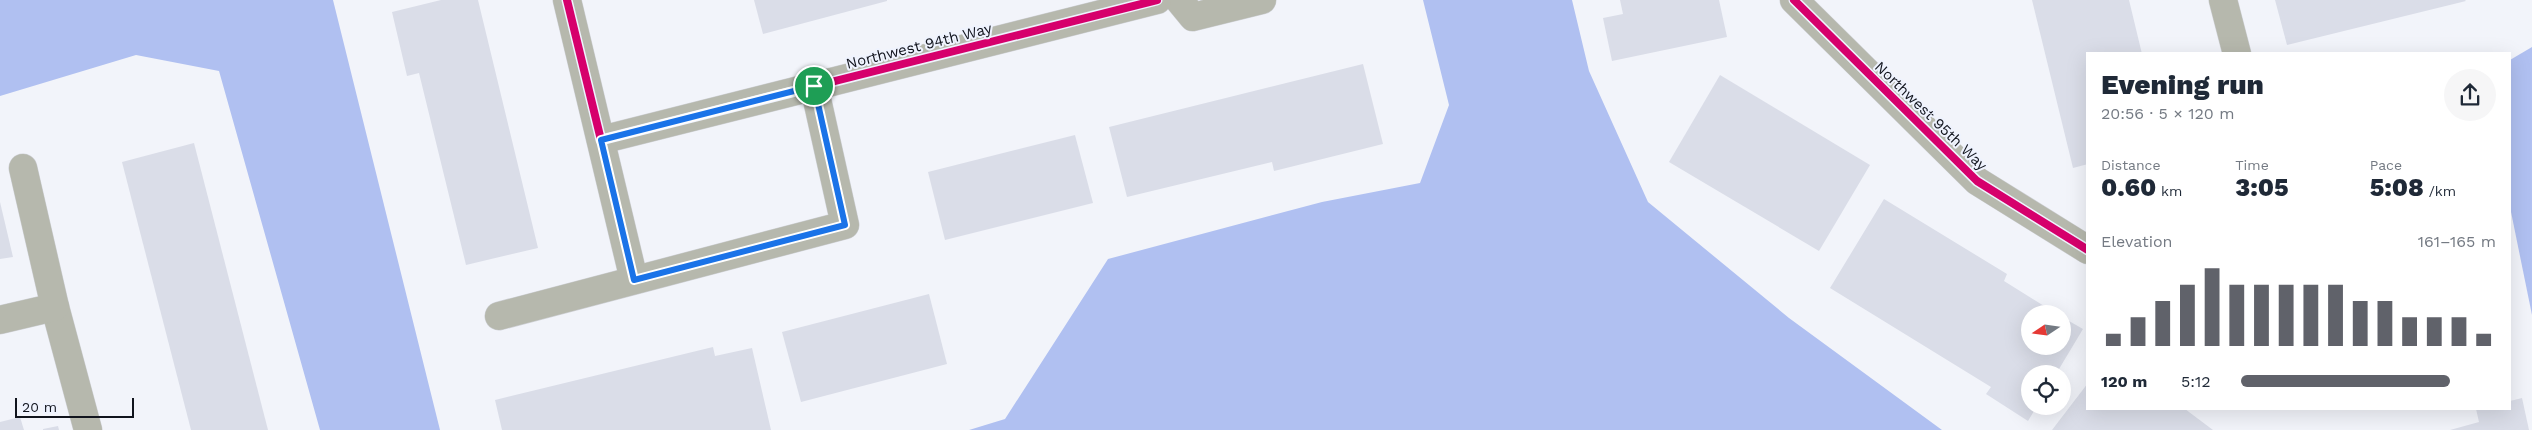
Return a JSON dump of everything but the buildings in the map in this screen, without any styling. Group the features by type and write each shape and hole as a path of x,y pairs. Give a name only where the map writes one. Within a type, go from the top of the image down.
{"street":[{"path":"567,0 634,280"},
{"name":"Northwest 94th Way","path":"601,140 1157,0"},
{"path":"1179,0 1194,17 1262,0"},
{"name":"Northwest 95th Way","path":"1794,0 1977,181 2086,249"},
{"path":"2223,0 2236,52"},
{"path":"499,316 845,225 814,86"},
{"path":"23,168 55,306 88,430"},
{"path":"0,320 55,306"}],"water":[{"path":"0,0 333,0 440,430 320,430 219,71 136,55 0,96"},
{"path":"1423,0 1572,0 1589,71 1648,202 1789,318 1942,430 969,430 1005,419 1108,259 1322,202 1420,183 1449,105"},
{"path":"2532,47 2532,315 2511,212 2511,59"}],"cycle path":[{"path":"567,0 601,140 1157,0"},
{"path":"1794,0 1977,181 2086,249"}],"route":[{"path":"814,86 845,225 634,280 601,140 814,86"}]}
